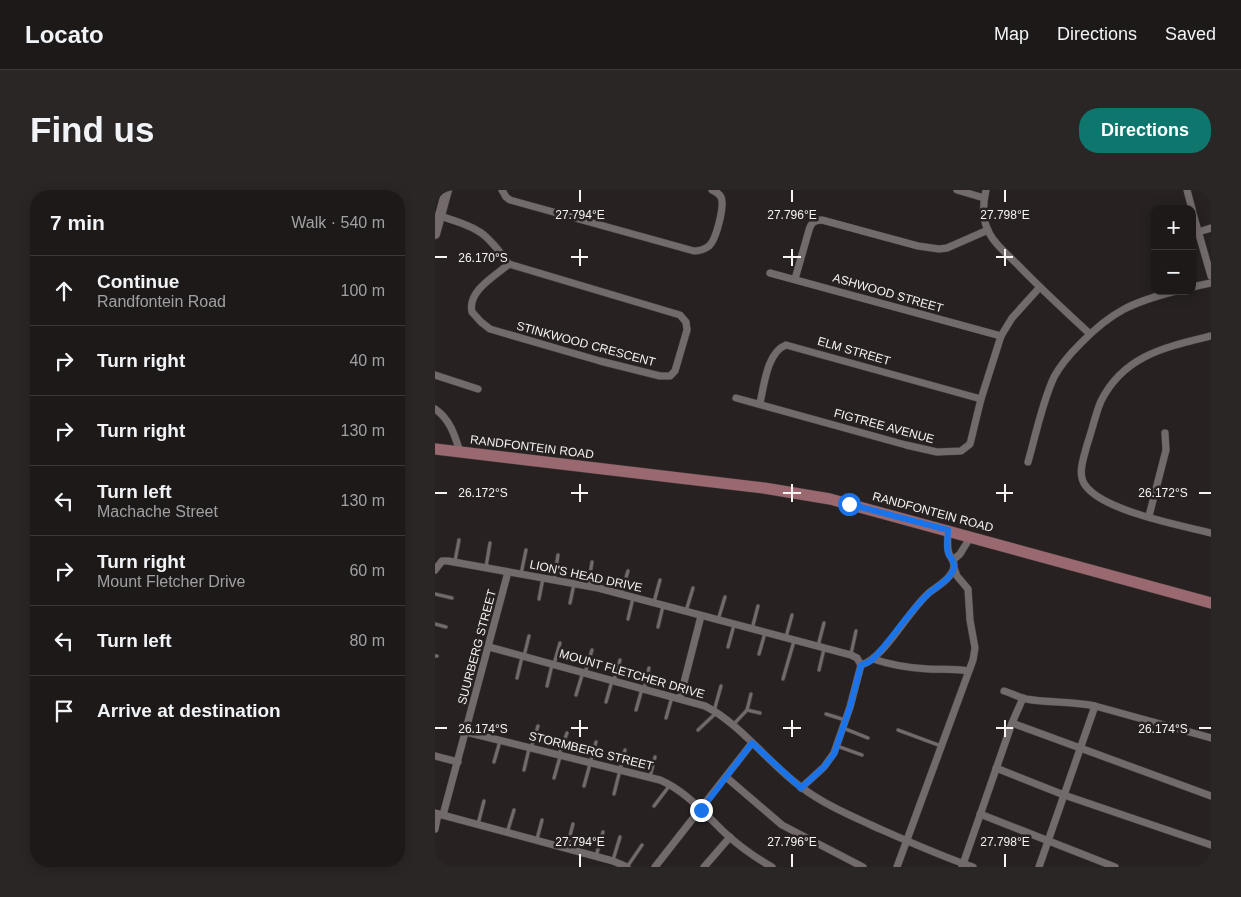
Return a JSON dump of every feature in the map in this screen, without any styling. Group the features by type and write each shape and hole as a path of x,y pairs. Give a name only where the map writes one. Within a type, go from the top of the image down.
{"main road":[{"name":"RANDFONTEIN ROAD","path":"435,449 782,491 830,499 1211,603"}],"street":[{"path":"435,234 447,190"},
{"path":"502,190 510,200 694,251 709,246 713,241 722,212 721,196 712,190"},
{"path":"957,190 985,194 983,210 988,230 995,241 1090,334"},
{"path":"1187,190 1191,205"},
{"path":"440,216 479,230 493,242 509,264"},
{"path":"795,279 811,224 817,220 918,246 939,249 947,248 988,230"},
{"path":"1196,225 1211,276"},
{"path":"1198,232 1211,228"},
{"name":"STINKWOOD CRESCENT","path":"509,264 680,316 686,322 687,330 675,371 670,376 660,376 517,338 486,327 472,312 472,302 478,290 509,264"},
{"name":"ASHWOOD STREET","path":"770,273 1001,336"},
{"path":"1196,286 1211,282"},
{"name":"FIGTREE AVENUE","path":"737,398 907,445 946,452 961,450 970,444 981,399 1001,336 1012,318 1040,287"},
{"path":"1028,462 1053,379 1067,357 1110,316 1127,306 1160,295"},
{"path":"1211,336 1152,352 1129,368 1115,382 1100,403 1084,455 1081,475 1085,486 1098,497 1115,506 1211,533"},
{"name":"ELM STREET","path":"760,403 771,358 778,349 786,345 981,399"},
{"path":"435,376 478,389"},
{"path":"435,409 445,417 460,452"},
{"path":"1149,516 1166,450 1165,433"},
{"path":"897,867 975,648 969,610 969,596 967,589 957,576 953,560 947,549 948,530"},
{"path":"953,560 960,554 971,536"},
{"path":"435,570 441,561 455,562"},
{"name":"LION'S HEAD DRIVE","path":"455,562 588,586 851,655"},
{"path":"861,665 873,659 910,614 930,592 948,577 954,568"},
{"name":"SUURBERG STREET","path":"435,829 458,762 509,572"},
{"path":"676,697 701,616"},
{"name":"MOUNT FLETCHER DRIVE","path":"489,647 705,706 733,726 801,788 840,810 907,841 963,865 973,867"},
{"path":"801,788 824,767 834,754 846,720 861,665 857,658 851,655"},
{"path":"873,659 902,667 968,671"},
{"path":"1004,691 1023,698 1095,706 1211,738"},
{"path":"963,865 996,768 1023,698"},
{"path":"1039,867 1095,706"},
{"path":"1012,724 1211,796"},
{"name":"STORMBERG STREET","path":"466,732 619,769 670,784 759,864 772,867"},
{"path":"655,867 752,743"},
{"path":"435,756 458,762"},
{"path":"996,768 1064,795 1211,845"},
{"path":"726,777 782,825 863,867"},
{"path":"439,814 613,861 627,867"},
{"path":"980,814 1115,867"},
{"path":"704,867 730,837"}],"lane":[{"path":"455,562 459,540"},
{"path":"486,568 490,543"},
{"path":"521,574 526,550"},
{"path":"554,580 558,555"},
{"path":"588,586 592,562"},
{"path":"621,594 628,571"},
{"path":"539,599 543,578"},
{"path":"654,603 660,580"},
{"path":"570,603 574,584"},
{"path":"686,612 693,588"},
{"path":"435,594 452,598"},
{"path":"628,619 633,597"},
{"path":"718,620 725,597"},
{"path":"658,627 663,605"},
{"path":"752,629 759,606"},
{"path":"785,638 792,615"},
{"path":"819,670 824,623"},
{"path":"435,624 446,627"},
{"path":"728,647 734,624"},
{"path":"851,655 856,630"},
{"path":"759,654 765,633"},
{"path":"517,678 529,636"},
{"path":"783,679 794,640"},
{"path":"547,686 560,643"},
{"path":"576,695 593,650"},
{"path":"606,702 620,660"},
{"path":"636,710 649,668"},
{"path":"698,730 715,712 721,686"},
{"path":"733,726 747,710 751,694"},
{"path":"666,718 676,697"},
{"path":"747,710 760,713"},
{"path":"826,714 846,720"},
{"path":"524,770 538,726"},
{"path":"843,728 868,738"},
{"path":"898,730 941,746"},
{"path":"554,778 567,734"},
{"path":"494,762 500,741"},
{"path":"584,786 596,742"},
{"path":"837,746 862,754"},
{"path":"613,794 625,750"},
{"path":"650,777 655,757"},
{"path":"654,806 670,784"},
{"path":"478,825 484,801"},
{"path":"507,833 514,810"},
{"path":"536,840 542,820"},
{"path":"567,849 573,824"},
{"path":"596,857 603,832"},
{"path":"613,861 620,837"},
{"path":"627,867 642,845"}],"route":[{"path":"701,810 752,743 801,788 818,773 834,754 850,707 861,665 873,659 910,614 930,592 948,577 954,568 953,560 947,549 948,530 849,504"}]}
